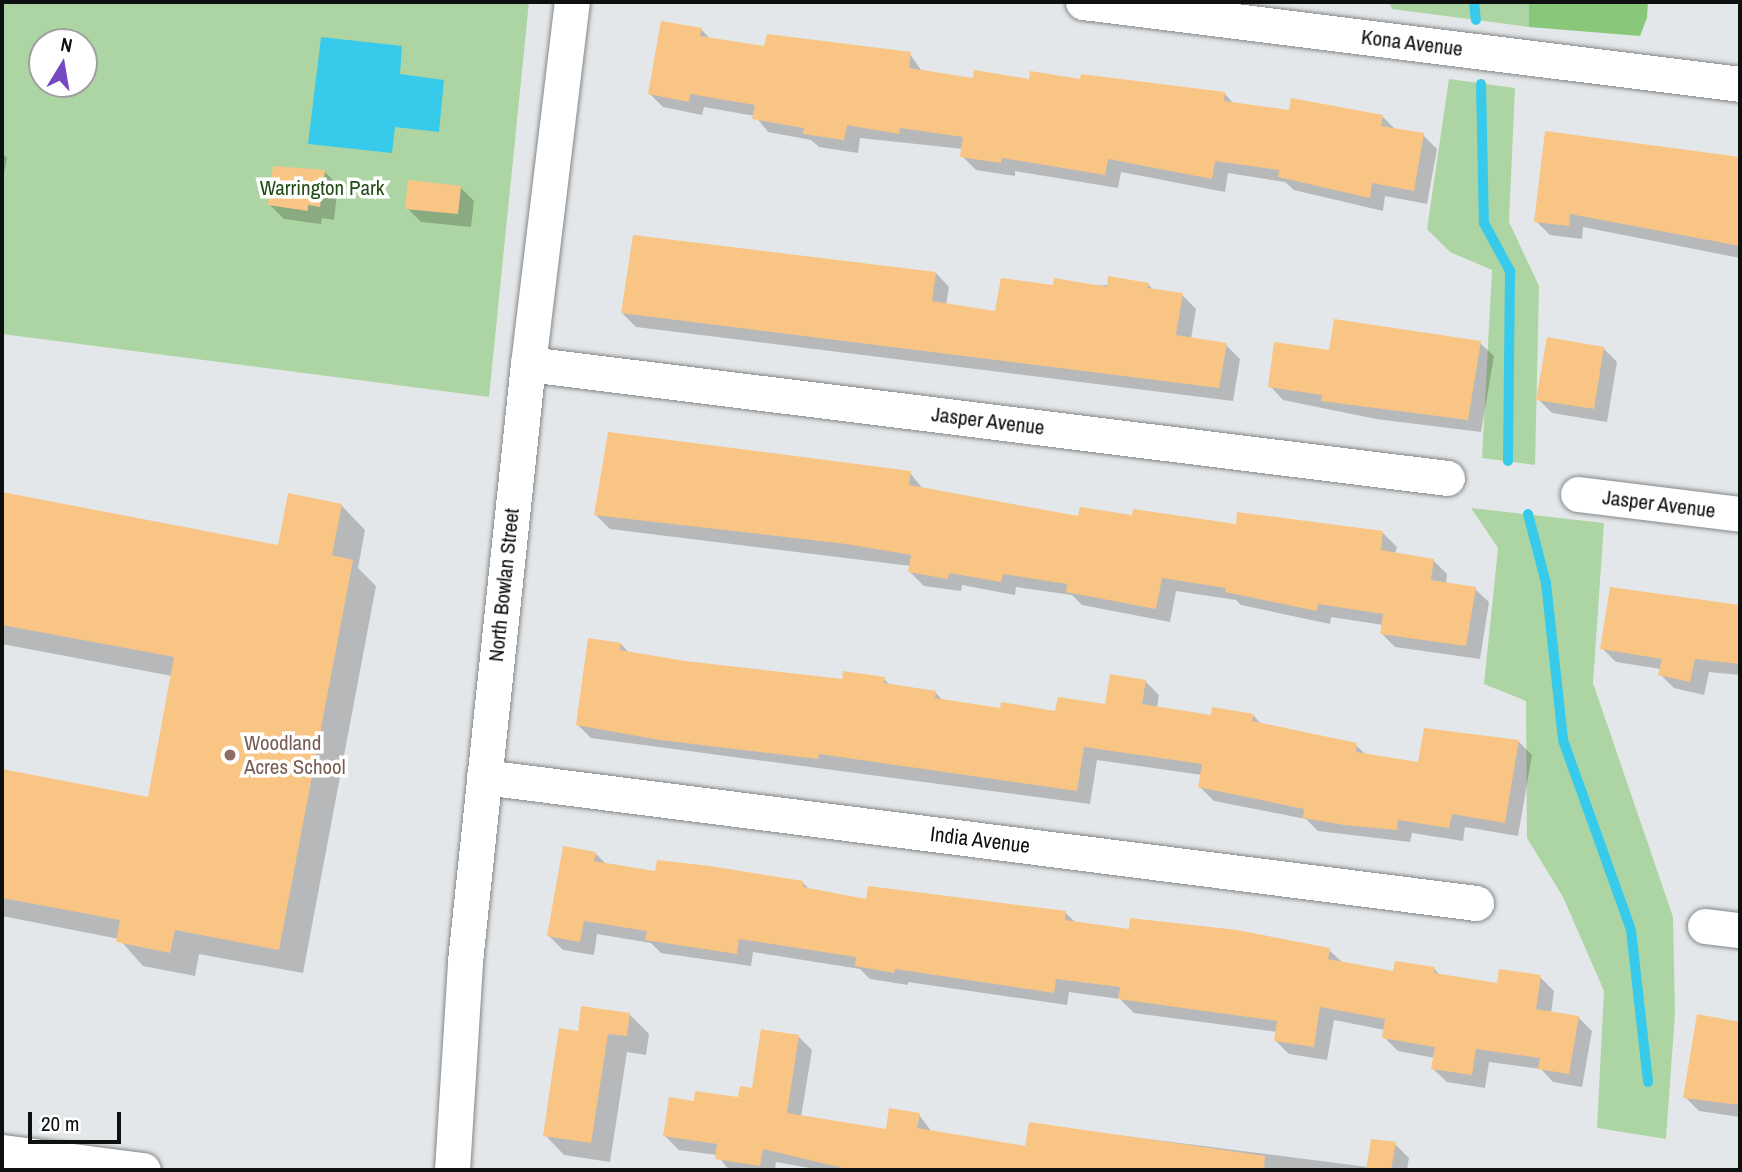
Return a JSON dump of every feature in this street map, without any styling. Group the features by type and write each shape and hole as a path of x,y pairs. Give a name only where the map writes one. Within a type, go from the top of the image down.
{"street":[{"name":"North Bowlan Street","path":"452,1170 465,961 528,364 572,2"},
{"name":"Kona Avenue","path":"1083,2 1740,83"},
{"name":"Jasper Avenue","path":"528,364 1447,478"},
{"name":"Jasper Avenue","path":"1578,494 1740,514"},
{"name":"India Avenue","path":"484,777 1476,903"},
{"path":"1705,926 1740,930"},
{"path":"2,1152 143,1170"}],"green space":[{"name":"Warrington Park","path":"2,2 529,2 489,397 2,334"},
{"path":"1389,2 1529,2 1529,27 1392,9"},
{"path":"1529,2 1648,2 1647,18 1640,36 1529,27"},
{"path":"1449,79 1515,88 1509,222 1539,286 1535,465 1482,458 1492,270 1450,252 1427,229"},
{"path":"1471,508 1604,523 1593,683 1673,917 1675,1013 1666,1139 1597,1128 1604,991 1563,897 1527,838 1526,701 1484,684 1498,548"}],"water":[{"path":"321,37 402,46 400,74 444,80 439,132 395,127 392,153 308,144"}],"building":[{"path":"661,21 702,28 700,36 764,46 767,34 911,52 909,68 973,78 974,70 1029,79 1030,71 1080,79 1081,74 1225,92 1224,101 1289,110 1291,98 1383,115 1381,126 1424,133 1414,191 1372,183 1370,198 1278,177 1279,170 1215,161 1212,179 1108,159 1105,175 1002,158 1001,163 960,157 963,137 900,128 899,134 847,125 844,140 803,134 804,128 752,119 755,105 690,94 689,102 648,94"},
{"path":"1545,131 1740,157 1740,246 1570,214 1569,226 1534,222"},
{"path":"273,166 325,170 320,207 308,205 308,211 268,205"},
{"path":"408,180 461,186 458,214 405,209"},
{"path":"633,235 936,272 932,301 995,311 1001,278 1053,285 1054,278 1107,287 1108,276 1149,283 1148,288 1183,293 1176,335 1227,343 1219,388 621,313"},
{"path":"1334,319 1481,341 1468,420 1321,401 1322,395 1268,387 1274,342 1329,350"},
{"path":"1547,337 1604,347 1594,409 1536,400"},
{"path":"608,432 911,471 909,485 1078,516 1080,507 1132,515 1133,509 1236,524 1237,512 1383,531 1381,550 1434,559 1431,580 1476,587 1466,646 1380,634 1383,614 1318,604 1317,611 1225,592 1226,588 1162,578 1156,609 1066,592 1067,584 1003,574 1001,582 949,573 948,579 908,572 911,555 846,544 594,515"},
{"path":"2,492 278,545 288,493 342,504 332,555 353,560 279,950 175,930 170,953 116,942 120,920 2,898 2,769 148,797 174,657 2,625"},
{"path":"1610,587 1740,605 1740,664 1695,659 1690,682 1658,675 1662,659 1600,649"},
{"path":"588,638 621,643 620,650 685,661 842,679 843,671 885,677 884,683 936,691 935,698 1000,708 1001,702 1055,711 1058,697 1105,704 1110,674 1146,680 1142,704 1211,715 1212,707 1254,714 1252,721 1357,743 1356,752 1418,762 1424,728 1519,740 1505,823 1452,814 1449,828 1398,820 1397,830 1344,825 1303,818 1304,809 1198,787 1202,764 1084,747 1077,791 819,754 818,759 660,740 576,725"},
{"path":"563,846 596,852 594,861 655,871 657,860 710,866 803,881 803,887 866,899 868,886 1066,911 1065,920 1129,929 1130,918 1237,930 1330,948 1328,959 1393,971 1395,961 1435,967 1434,973 1497,983 1499,969 1541,975 1536,1009 1579,1016 1569,1074 1538,1069 1540,1058 1476,1049 1472,1075 1431,1069 1435,1047 1382,1038 1385,1019 1320,1007 1314,1047 1274,1041 1277,1021 1118,999 1120,987 1056,979 1054,993 895,969 894,973 855,966 856,957 739,939 737,954 645,940 647,931 584,921 580,942 547,936"},
{"path":"581,1006 630,1013 627,1036 608,1034 591,1143 543,1136 559,1028 578,1031"},
{"path":"1697,1014 1740,1022 1740,1105 1683,1098"},
{"path":"761,1029 799,1035 787,1113 886,1129 889,1108 920,1113 917,1128 1025,1146 1029,1122 1265,1156 1264,1170 851,1170 763,1149 760,1166 715,1159 717,1144 663,1136 669,1097 694,1101 695,1091 738,1097 740,1086 752,1088"},
{"path":"1371,1139 1396,1142 1391,1170 1366,1170"}],"waterway":[{"path":"1474,2 1476,20"},
{"path":"1481,84 1484,223 1510,271 1508,461"},
{"path":"1528,514 1546,583 1563,740 1631,930 1648,1082"}],"place":[{"name":"Woodland Acres School","path":"230,755"}]}
